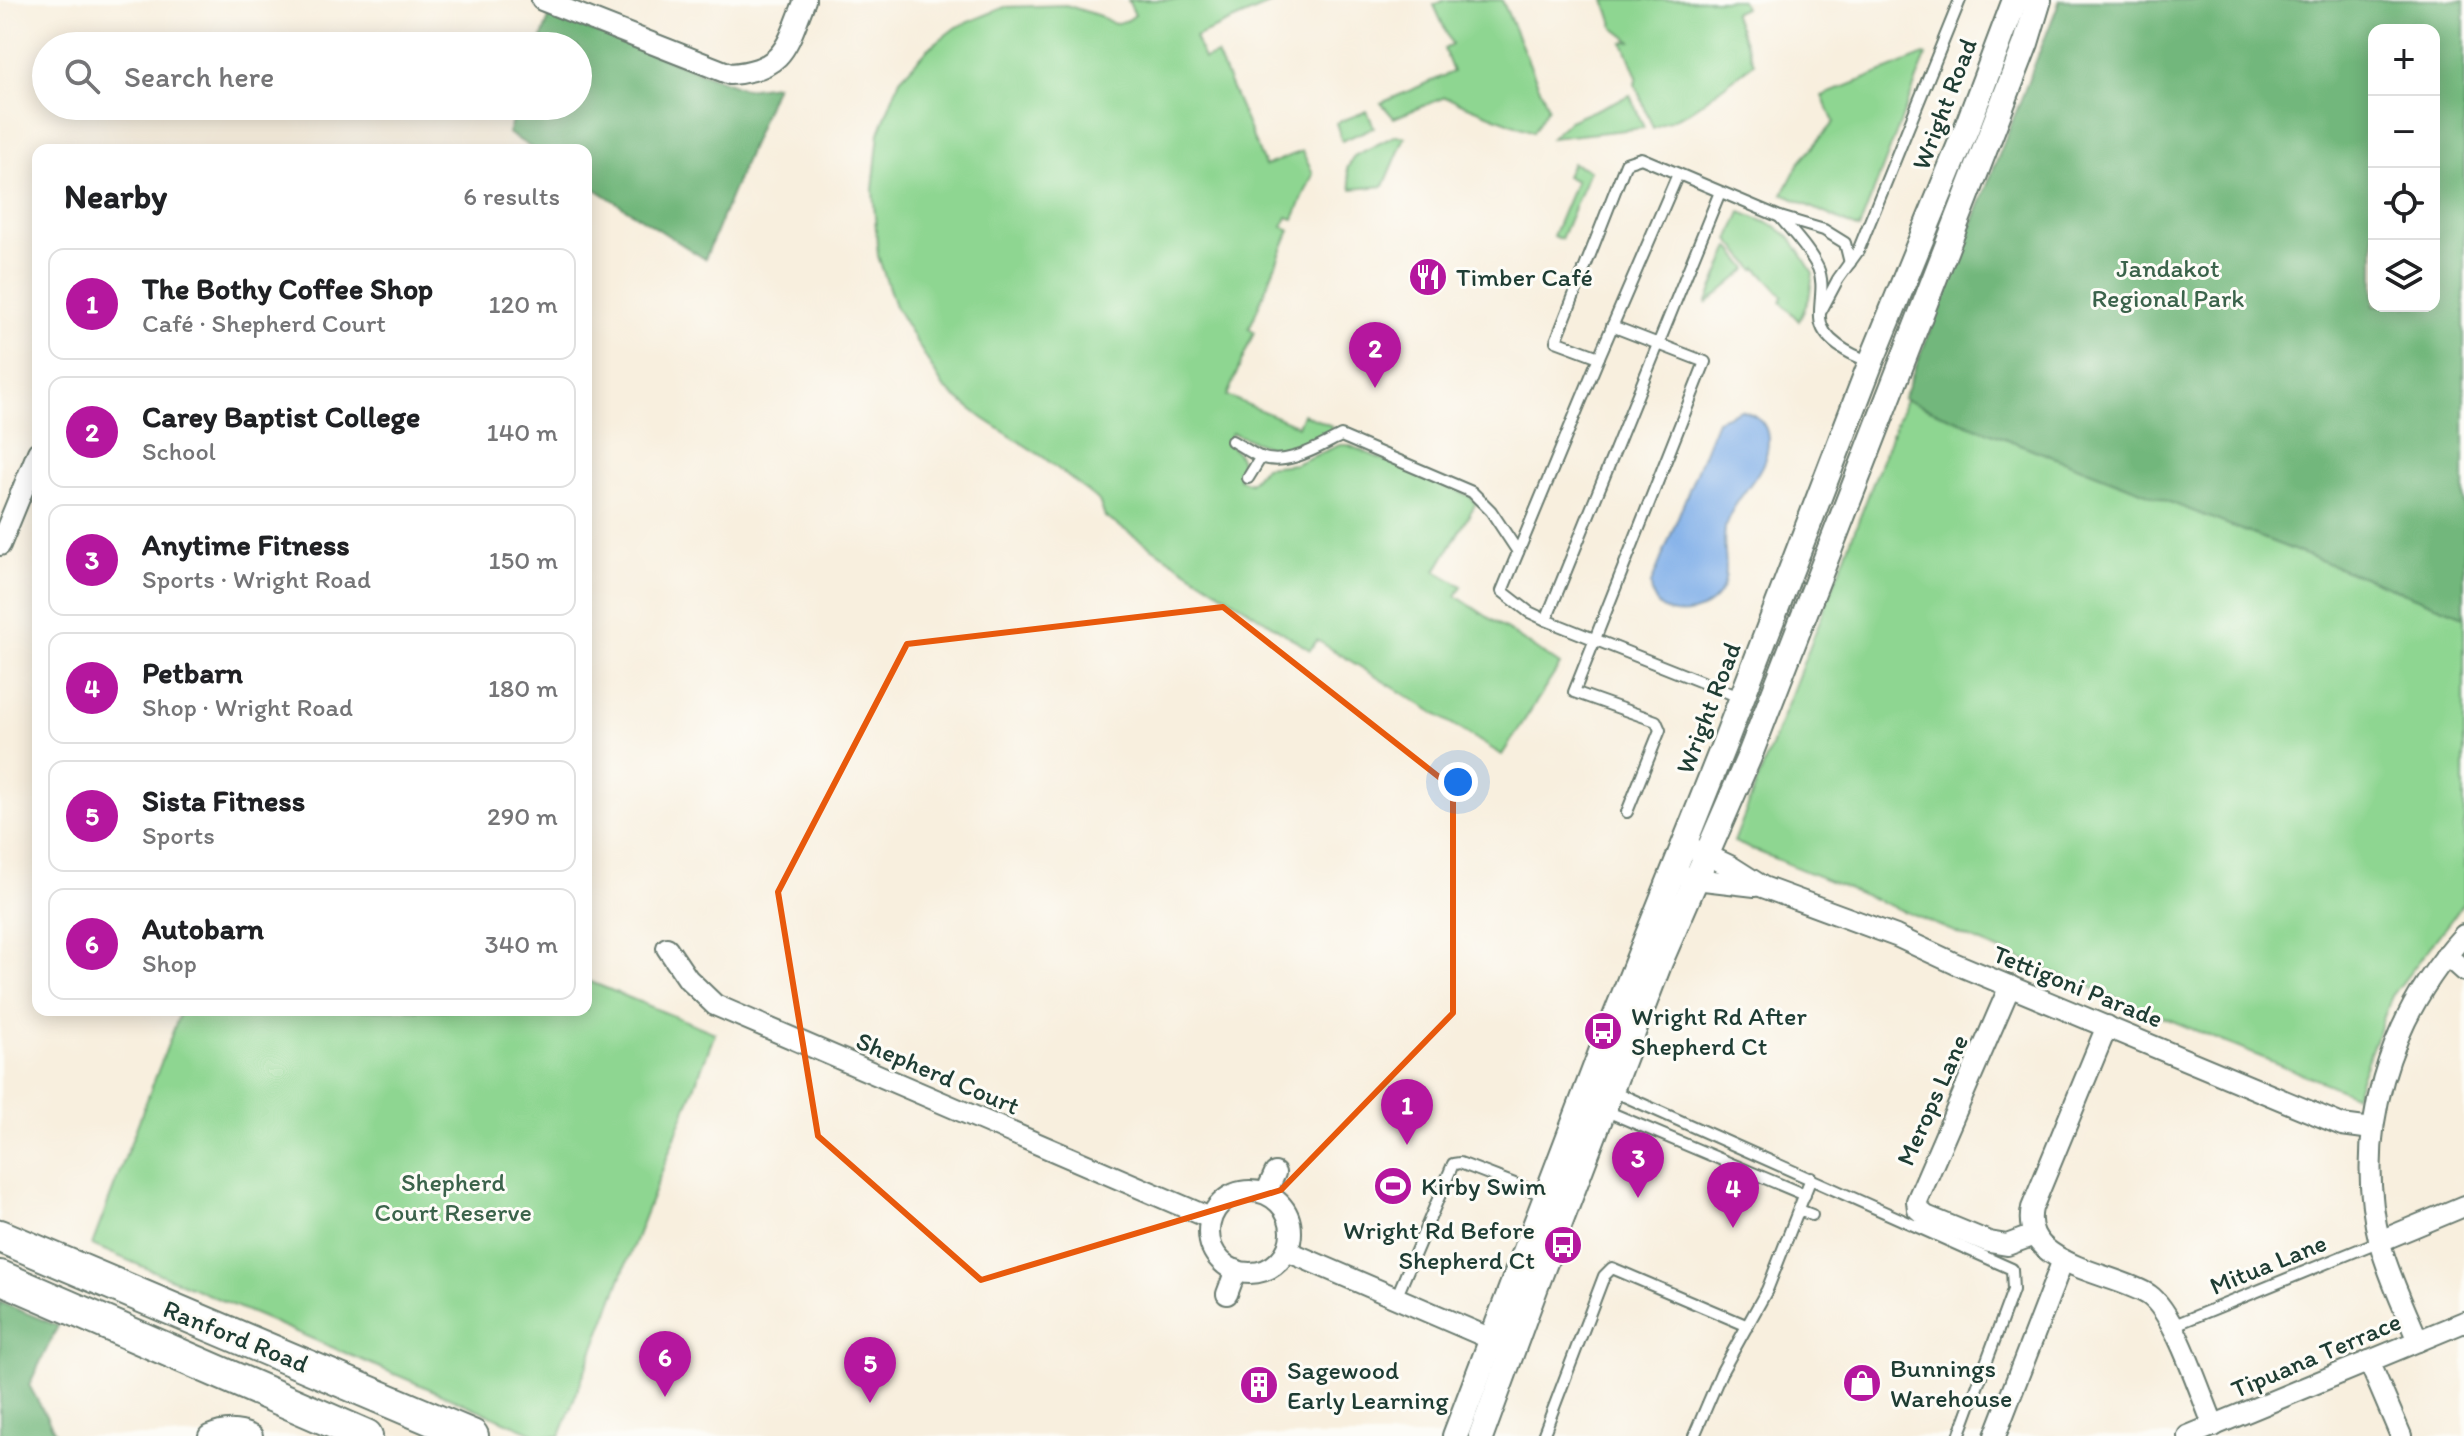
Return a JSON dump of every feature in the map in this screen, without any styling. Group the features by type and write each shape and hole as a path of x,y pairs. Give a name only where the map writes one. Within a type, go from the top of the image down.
{"main road":[{"name":"Ranford Road","path":"0,1236 472,1436"},
{"name":"Ranford Road","path":"0,1277 366,1436"}],"street":[{"path":"542,0 730,74 767,67 782,56 805,0"},
{"name":"Wright Road","path":"1695,849 1742,698 2015,0"},
{"name":"Wright Road","path":"1481,1436 1514,1348 1596,1096 1695,849 1768,707 2026,43 2039,0"},
{"path":"1874,355 1901,362"},
{"path":"0,545 32,467"},
{"path":"1742,698 1768,707"},
{"name":"Tettigoni Parade","path":"1695,849 1763,887 1896,936 2342,1125 2372,1129"},
{"name":"Tettigoni Parade","path":"1684,875 1763,887"},
{"path":"2418,1341 2380,1241 2371,1181 2372,1129 2387,1063 2421,992 2464,935"},
{"name":"Shepherd Court","path":"667,948 688,979 715,1005 1210,1218"},
{"path":"2446,955 2464,971"},
{"name":"Merops Lane","path":"2010,986 1917,1201 1918,1209 1926,1216 1989,1242 2007,1245 2034,1235"},
{"path":"2107,1026 2032,1208 2031,1225 2044,1250 2150,1296 2162,1308 2172,1326 2201,1432"},
{"name":"Wright Road","path":"1455,1436 1546,1196 1596,1096"},
{"path":"1266,1193 1275,1173"},
{"path":"1253,1190 1266,1193 1278,1201 1291,1224 1287,1251 1267,1269 1254,1273 1236,1270 1217,1258 1210,1245 1210,1218 1227,1197 1253,1190"},
{"path":"2380,1241 2464,1206"},
{"path":"1287,1251 1514,1348"},
{"path":"1995,1436 2063,1260"},
{"path":"1227,1294 1236,1270"},
{"name":"Tipuana Terrace","path":"2201,1432 2464,1322"},
{"path":"2369,1361 2401,1436"},
{"path":"209,1436 221,1431 239,1430 252,1436"}],"lane":[{"path":"1821,311 1858,251 1960,0"},
{"path":"1599,357 1556,341 1626,163 1641,158 1780,217 1804,222 1837,236 1845,243 1850,263"},
{"path":"1678,174 1502,591 1529,612 1593,641 1742,698"},
{"path":"1546,620 1720,192"},
{"path":"1780,217 1801,241 1818,269 1822,285 1819,319 1825,333 1852,356 1874,355"},
{"path":"1612,326 1705,362 1574,692 1656,721 1660,730 1627,812"},
{"path":"1232,441 1261,457 1275,460 1294,457 1341,436 1472,492 1491,511 1518,552"},
{"path":"1248,478 1261,457"},
{"path":"1596,1096 1811,1178 2012,1269 2013,1290 1959,1436"},
{"path":"1596,1096 1805,1195"},
{"path":"1396,1298 1453,1164 1460,1163 1546,1196"},
{"path":"1694,1436 1721,1373 1767,1290 1811,1178"},
{"path":"1799,1210 1812,1215"},
{"name":"Mitua Lane","path":"2172,1326 2380,1241"},
{"path":"1543,1436 1604,1276 1612,1268 1748,1326"}],"highlighted area":[{"path":"1223,607 1453,788 1453,1013 1281,1190 981,1280 818,1136 778,892 907,644"}],"green space":[{"path":"1128,0 1280,0 1195,37 1204,59 1217,54 1265,166 1302,151 1313,174 1294,219 1287,217 1283,226 1290,230 1249,329 1254,332 1227,396 1298,426 1303,414 1332,426 1328,438 1285,453 1232,433 1227,444 1240,459 1239,479 1250,483 1264,467 1295,464 1340,445 1348,445 1470,496 1476,503 1436,571 1462,586 1456,596 1560,665 1502,755 1317,640 1310,650 1105,517 1099,501 1043,457 984,419 944,388 895,306 878,256 873,190 879,133 900,79 929,48 956,27 1005,7 1066,5 1114,24 1135,15"},
{"path":"1445,0 1502,0 1548,107 1533,132 1445,97 1394,118 1381,103 1453,72 1444,49 1452,45 1434,5"},
{"path":"1605,0 1741,0 1744,8 1733,13 1754,63 1688,113 1653,128 1635,84 1637,77 1623,42 1631,41 1614,28"},
{"path":"2060,0 2464,0 2464,903 2392,996 2354,1095 1734,842"},
{"name":"Jandakot Regional Park","path":"2060,0 2464,0 2464,616 1903,399"},
{"path":"550,15 745,89 776,85 705,259 592,187 592,144 525,144 508,133 512,120 592,120 592,32 544,32"},
{"path":"1924,55 1859,229 1783,194 1799,163 1834,122 1822,96"},
{"path":"1630,95 1644,128 1551,138 1569,121"},
{"path":"1367,111 1374,127 1342,141 1336,123"},
{"path":"1396,135 1405,137 1384,186 1352,189 1347,169 1354,156"},
{"path":"1572,163 1590,170 1561,239 1553,236 1576,181 1566,176"},
{"path":"1741,212 1775,226 1791,238 1813,273 1809,299 1799,321 1781,302 1783,296 1729,240"},
{"path":"1730,247 1748,269 1706,304"},
{"name":"Shepherd Court Reserve","path":"592,982 715,1033 560,1436 540,1436 92,1245 179,1016 592,1016"},
{"path":"0,1302 58,1326 29,1385 57,1436 0,1436"}],"water":[{"path":"1741,410 1763,424 1768,439 1767,451 1764,462 1727,521 1724,538 1725,581 1715,599 1705,607 1681,614 1670,612 1653,597 1651,584 1717,420"}],"place":[{"name":"Timber Café","path":"1428,277"},
{"name":"Carey Baptist College","path":"1375,388"},
{"name":"Wright Rd After Shepherd Ct","path":"1603,1031"},
{"name":"The Bothy Coffee Shop","path":"1407,1145"},
{"name":"Kirby Swim","path":"1393,1186"},
{"name":"Anytime Fitness","path":"1638,1198"},
{"name":"Petbarn","path":"1733,1228"},
{"name":"Wright Rd Before Shepherd Ct","path":"1563,1245"},
{"name":"Bunnings Warehouse","path":"1862,1383"},
{"name":"Sagewood Early Learning","path":"1259,1385"},
{"name":"Autobarn","path":"665,1397"},
{"name":"Sista Fitness","path":"870,1403"}]}
